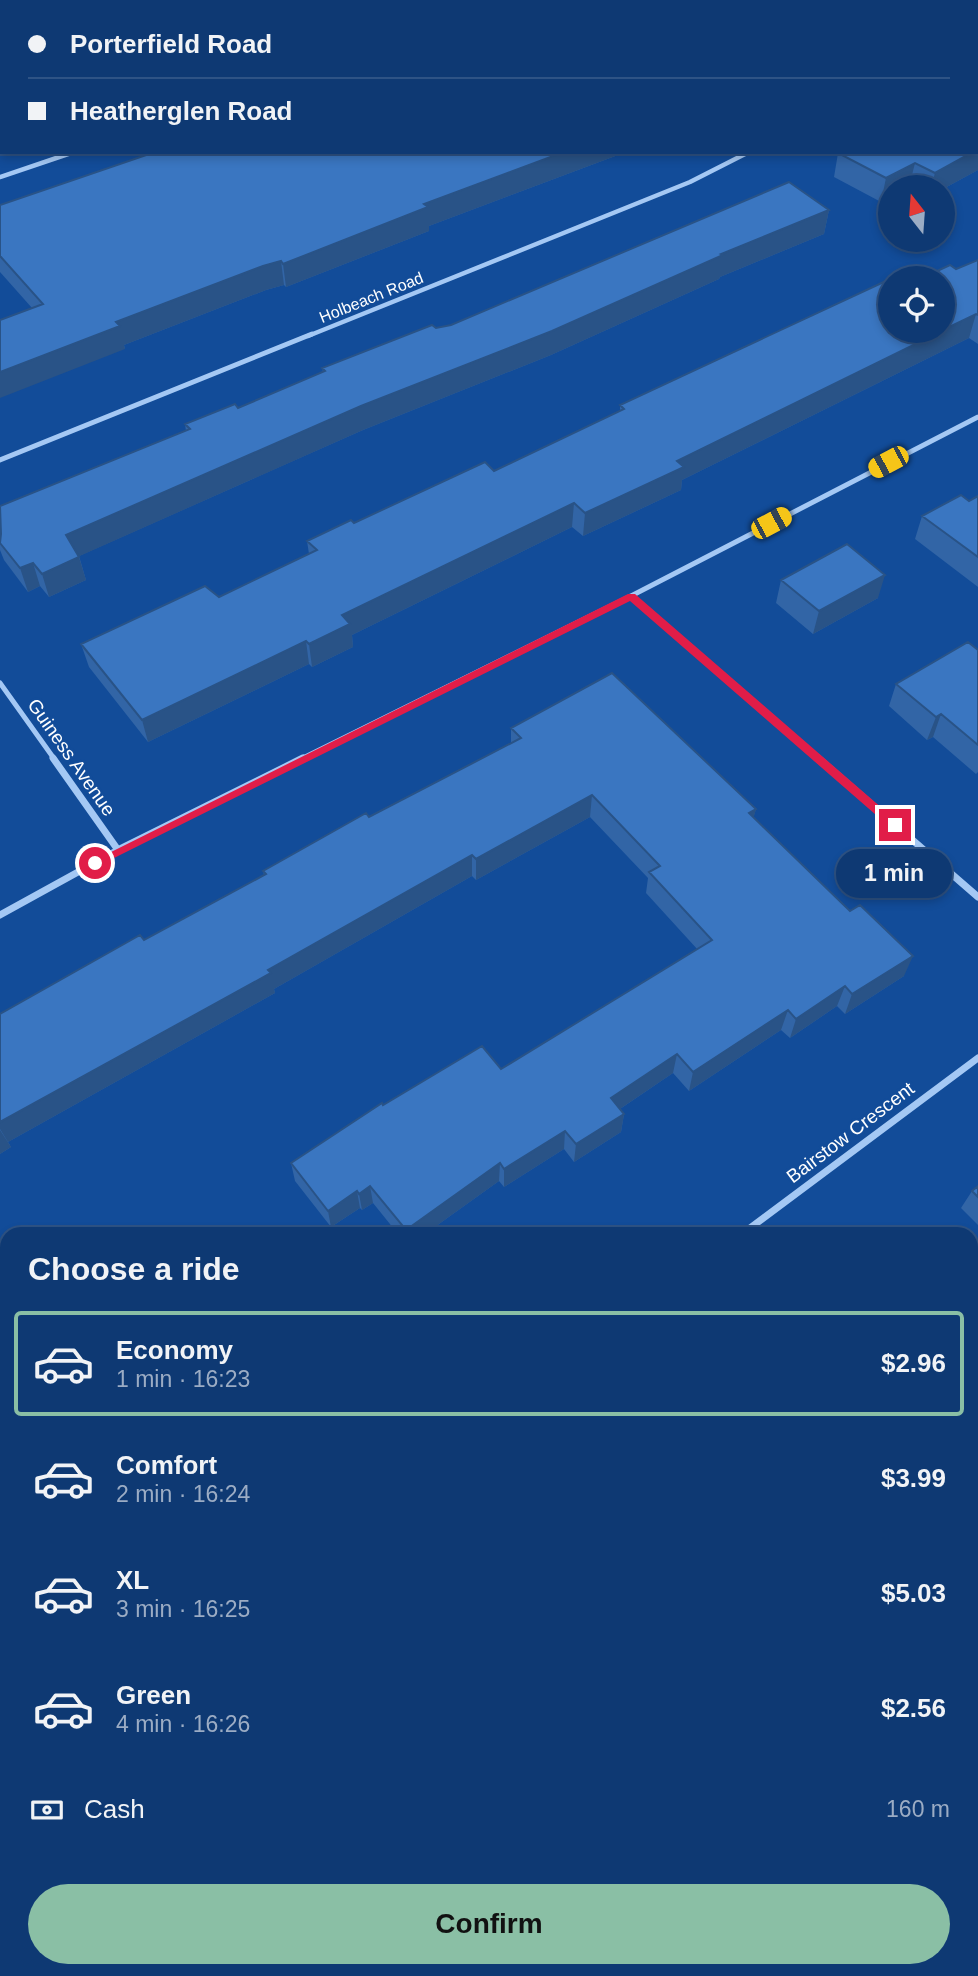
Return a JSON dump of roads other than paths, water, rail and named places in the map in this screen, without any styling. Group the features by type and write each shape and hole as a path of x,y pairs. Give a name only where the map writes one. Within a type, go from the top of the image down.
{"street":[{"path":"0,177 68,154"},
{"name":"Holbeach Road","path":"0,460 690,182 745,154"},
{"path":"0,915 118,850 631,597 978,417"},
{"path":"631,597 978,897"},
{"name":"Guiness Avenue","path":"0,683 118,850"},
{"name":"Bairstow Crescent","path":"751,1227 978,1058"}]}
